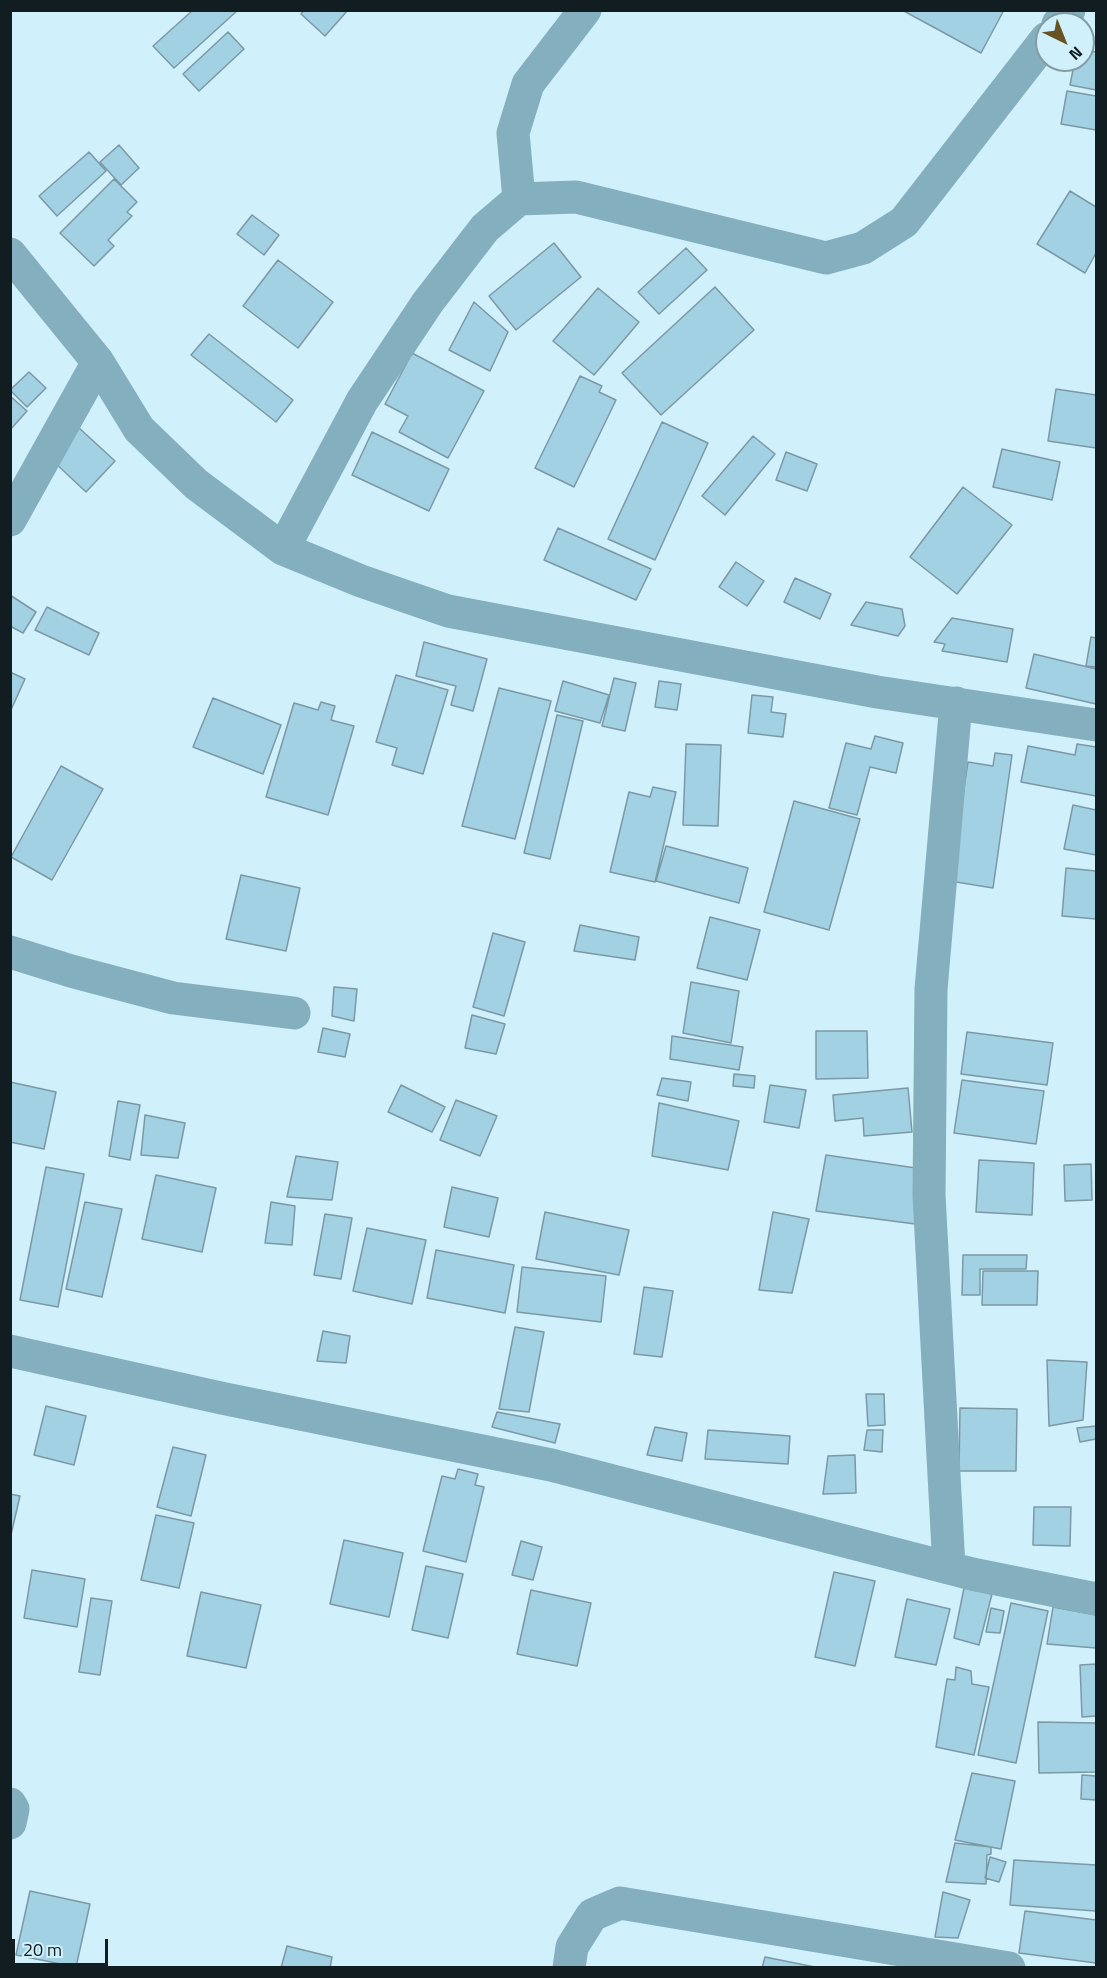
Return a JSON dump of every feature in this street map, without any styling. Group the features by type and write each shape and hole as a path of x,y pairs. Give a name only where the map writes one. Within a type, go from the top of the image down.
{"street":[{"path":"519,199 513,133 528,84 585,10"},
{"path":"283,549 362,401 428,302 485,228 519,199 576,197 826,258 862,248 903,222 1035,53"},
{"path":"10,254 98,362 139,429 196,484 283,549 361,581 448,611 877,692 1096,725"},
{"path":"10,520 98,362"},
{"path":"949,1568 929,1172 931,989 956,703"},
{"path":"10,952 173,998 294,1013"},
{"path":"10,1351 221,1398 551,1465 949,1568 1096,1599"},
{"path":"10,1804 13,1809 10,1822"},
{"path":"569,1968 572,1947 592,1915 620,1903 1009,1968"}],"building":[{"path":"193,10 238,10 174,68 153,46"},
{"path":"304,10 348,10 325,36 301,14"},
{"path":"902,10 1004,10 981,53"},
{"path":"228,32 244,49 199,91 183,74"},
{"path":"1096,52 1096,90 1070,85 1073,72 1095,72"},
{"path":"1067,91 1096,96 1096,130 1061,124"},
{"path":"119,145 139,168 121,185 100,162"},
{"path":"89,152 106,171 57,216 39,196"},
{"path":"114,179 137,202 127,212 132,216 108,240 114,246 94,266 60,233"},
{"path":"1070,191 1096,207 1096,253 1085,273 1037,244"},
{"path":"252,215 279,235 264,255 237,234"},
{"path":"554,243 581,277 516,330 489,296"},
{"path":"686,248 707,270 659,314 638,292"},
{"path":"278,260 333,302 298,348 243,306"},
{"path":"715,287 754,330 661,415 622,373"},
{"path":"598,288 639,322 594,375 553,341"},
{"path":"474,302 508,332 490,371 449,350"},
{"path":"209,334 293,400 276,422 191,355"},
{"path":"412,353 484,391 448,458 399,432 408,416 385,404"},
{"path":"29,372 46,388 27,407 10,390"},
{"path":"580,376 602,386 599,392 616,400 574,487 535,468"},
{"path":"1056,389 1096,395 1096,448 1048,441"},
{"path":"10,396 27,411 10,430"},
{"path":"662,422 708,443 655,560 608,539"},
{"path":"78,427 115,461 86,492 52,460"},
{"path":"372,432 449,469 429,511 352,475"},
{"path":"753,436 775,454 725,515 702,496"},
{"path":"1002,449 1060,462 1052,500 993,487"},
{"path":"786,452 817,464 807,491 776,480"},
{"path":"963,487 1012,525 957,594 910,557"},
{"path":"558,528 651,569 636,600 544,560"},
{"path":"736,562 764,581 747,606 719,587"},
{"path":"795,578 831,594 820,619 784,602"},
{"path":"10,595 36,612 23,633 10,626"},
{"path":"866,602 902,609 905,626 898,636 851,625"},
{"path":"47,607 99,633 89,655 35,630"},
{"path":"952,618 1013,629 1007,662 942,651 945,644 934,642"},
{"path":"1091,637 1096,638 1096,667 1086,666"},
{"path":"424,642 487,659 473,711 451,705 456,686 416,676"},
{"path":"1034,654 1096,669 1096,704 1026,688"},
{"path":"10,672 25,679 10,712"},
{"path":"396,675 448,690 423,774 392,765 397,748 376,742"},
{"path":"614,678 636,683 625,731 602,726"},
{"path":"563,681 609,695 600,723 555,711"},
{"path":"659,681 681,684 677,710 655,707"},
{"path":"499,688 551,701 515,839 462,826"},
{"path":"752,695 773,697 771,712 786,714 783,737 748,733"},
{"path":"213,698 281,725 263,774 193,747"},
{"path":"321,702 335,706 331,720 354,726 328,815 266,797 294,703 318,710"},
{"path":"557,715 583,721 550,859 524,853"},
{"path":"875,736 903,743 896,773 870,767 857,815 829,808 846,743 871,749"},
{"path":"686,744 721,745 718,826 683,825"},
{"path":"1077,744 1096,747 1096,796 1021,782 1028,746 1075,755"},
{"path":"995,753 1012,755 993,888 950,881 968,762 993,766"},
{"path":"61,766 103,789 52,880 11,857"},
{"path":"653,787 676,792 655,882 610,872 629,792 650,797"},
{"path":"794,801 860,819 829,930 764,912"},
{"path":"1073,805 1096,810 1096,855 1064,849"},
{"path":"666,846 748,868 739,903 656,881"},
{"path":"1066,868 1096,871 1096,919 1062,916"},
{"path":"241,875 300,888 286,951 226,939"},
{"path":"710,917 760,930 747,980 697,968"},
{"path":"580,925 639,937 635,960 574,951"},
{"path":"493,933 525,942 504,1016 473,1007"},
{"path":"691,982 739,991 731,1043 683,1033"},
{"path":"334,987 357,989 354,1021 332,1016"},
{"path":"472,1015 505,1024 496,1054 465,1048"},
{"path":"323,1028 350,1034 345,1057 318,1052"},
{"path":"816,1031 867,1031 868,1078 816,1079"},
{"path":"967,1032 1053,1043 1047,1085 961,1074"},
{"path":"672,1036 743,1047 739,1070 670,1059"},
{"path":"734,1074 755,1076 754,1088 733,1086"},
{"path":"662,1078 691,1082 688,1101 657,1095"},
{"path":"962,1080 1044,1091 1036,1144 954,1133"},
{"path":"10,1082 56,1092 44,1149 10,1142"},
{"path":"401,1085 445,1107 432,1132 388,1112"},
{"path":"770,1085 806,1090 799,1128 764,1122"},
{"path":"908,1088 912,1132 864,1136 863,1118 835,1121 833,1095"},
{"path":"456,1100 497,1116 480,1156 440,1140"},
{"path":"118,1101 140,1105 130,1160 109,1156"},
{"path":"659,1103 739,1121 728,1170 652,1156"},
{"path":"145,1115 185,1123 178,1158 141,1155"},
{"path":"826,1155 923,1169 915,1224 816,1211"},
{"path":"296,1156 338,1162 332,1200 287,1197"},
{"path":"979,1160 1034,1163 1032,1215 976,1212"},
{"path":"1091,1164 1092,1200 1065,1201 1064,1165"},
{"path":"46,1167 84,1174 58,1307 20,1300"},
{"path":"156,1175 216,1188 202,1252 142,1239"},
{"path":"452,1187 498,1198 489,1237 444,1227"},
{"path":"85,1202 122,1209 102,1297 66,1289"},
{"path":"271,1202 295,1206 292,1245 265,1243"},
{"path":"545,1212 629,1230 619,1275 536,1259"},
{"path":"773,1212 809,1219 792,1293 759,1290"},
{"path":"325,1214 352,1218 341,1279 314,1275"},
{"path":"367,1228 426,1240 412,1304 353,1291"},
{"path":"436,1250 514,1265 505,1313 427,1298"},
{"path":"963,1255 1027,1255 1026,1269 980,1269 980,1295 962,1295"},
{"path":"522,1267 606,1276 601,1322 517,1312"},
{"path":"983,1271 1038,1271 1037,1305 982,1305"},
{"path":"644,1287 673,1291 662,1357 634,1354"},
{"path":"515,1327 544,1332 529,1412 499,1409"},
{"path":"323,1331 350,1336 346,1363 317,1361"},
{"path":"1047,1360 1087,1362 1083,1420 1049,1426"},
{"path":"866,1394 884,1394 885,1425 868,1426"},
{"path":"46,1406 86,1416 74,1465 34,1455"},
{"path":"960,1408 1017,1409 1016,1471 959,1471"},
{"path":"497,1412 560,1424 555,1443 492,1427"},
{"path":"1096,1426 1096,1439 1080,1442 1077,1428"},
{"path":"655,1427 687,1433 682,1461 647,1455"},
{"path":"708,1430 790,1436 788,1464 705,1459"},
{"path":"867,1430 883,1430 882,1452 864,1450"},
{"path":"173,1447 206,1455 191,1516 157,1507"},
{"path":"855,1455 856,1493 823,1494 828,1456"},
{"path":"458,1469 478,1474 475,1485 484,1487 466,1562 423,1551 442,1476 455,1479"},
{"path":"10,1494 20,1496 10,1539"},
{"path":"1034,1507 1071,1507 1070,1546 1033,1545"},
{"path":"156,1515 194,1523 179,1588 141,1580"},
{"path":"344,1540 403,1553 389,1617 330,1604"},
{"path":"521,1541 542,1547 533,1580 512,1575"},
{"path":"426,1566 463,1574 448,1638 412,1630"},
{"path":"32,1570 85,1579 77,1627 24,1618"},
{"path":"834,1572 875,1581 855,1666 815,1657"},
{"path":"964,1588 992,1594 979,1645 954,1638"},
{"path":"531,1590 591,1603 577,1666 517,1654"},
{"path":"201,1592 261,1605 246,1668 187,1656"},
{"path":"91,1598 112,1601 100,1675 79,1672"},
{"path":"907,1599 950,1609 936,1665 895,1657"},
{"path":"1011,1603 1048,1611 1016,1763 978,1755"},
{"path":"1053,1607 1096,1615 1096,1648 1047,1644"},
{"path":"991,1608 1004,1611 1000,1633 986,1632"},
{"path":"1096,1664 1096,1716 1082,1717 1080,1665"},
{"path":"956,1667 971,1671 972,1684 989,1687 974,1755 936,1747 947,1679 955,1680"},
{"path":"1038,1722 1096,1723 1096,1772 1039,1773"},
{"path":"972,1773 1015,1781 1001,1849 955,1840"},
{"path":"1082,1775 1096,1776 1096,1800 1081,1799"},
{"path":"955,1843 991,1847 991,1854 987,1855 986,1884 946,1882"},
{"path":"990,1857 1006,1862 999,1882 985,1878"},
{"path":"1014,1860 1096,1865 1096,1911 1010,1905"},
{"path":"30,1891 90,1904 76,1967 16,1955"},
{"path":"943,1892 970,1900 958,1938 935,1937"},
{"path":"1025,1911 1096,1920 1096,1963 1019,1953"},
{"path":"287,1946 332,1957 330,1968 281,1968"},
{"path":"765,1957 820,1968 762,1968"}]}
